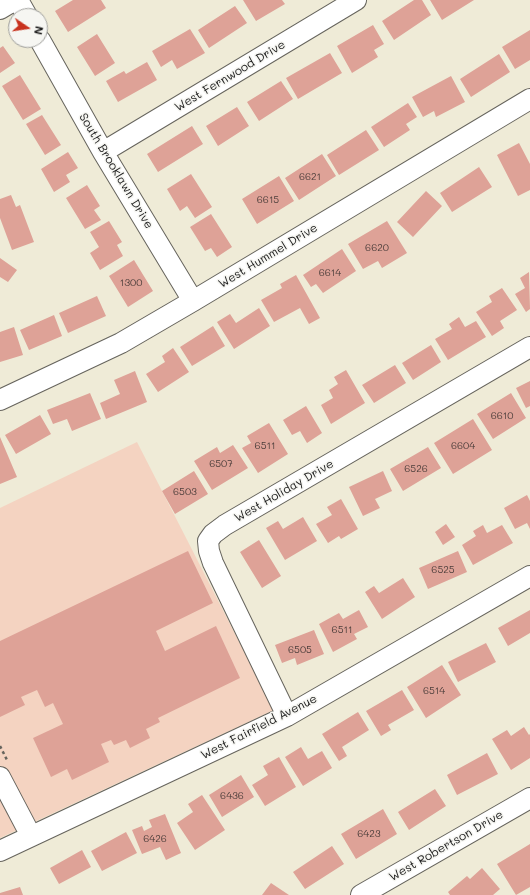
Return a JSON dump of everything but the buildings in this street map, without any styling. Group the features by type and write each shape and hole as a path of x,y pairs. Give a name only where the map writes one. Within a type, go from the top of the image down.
{"street":[{"path":"0,9 16,0"},
{"name":"West Fernwood Drive","path":"104,152 356,0"},
{"name":"South Brooklawn Drive","path":"45,48 104,152 193,301"},
{"name":"West Hummel Drive","path":"0,400 121,343 530,100"},
{"name":"West Holiday Drive","path":"287,716 213,563 209,551 208,541 213,534 225,525 530,347"},
{"name":"West Fairfield Avenue","path":"0,851 287,716 530,576"},
{"path":"5,771 31,836"},
{"name":"West Robertson Drive","path":"361,895 530,798"}],"path":[{"path":"0,746 5,771"}],"shaded area":[{"path":"137,442 274,710 0,838 0,508"}]}
